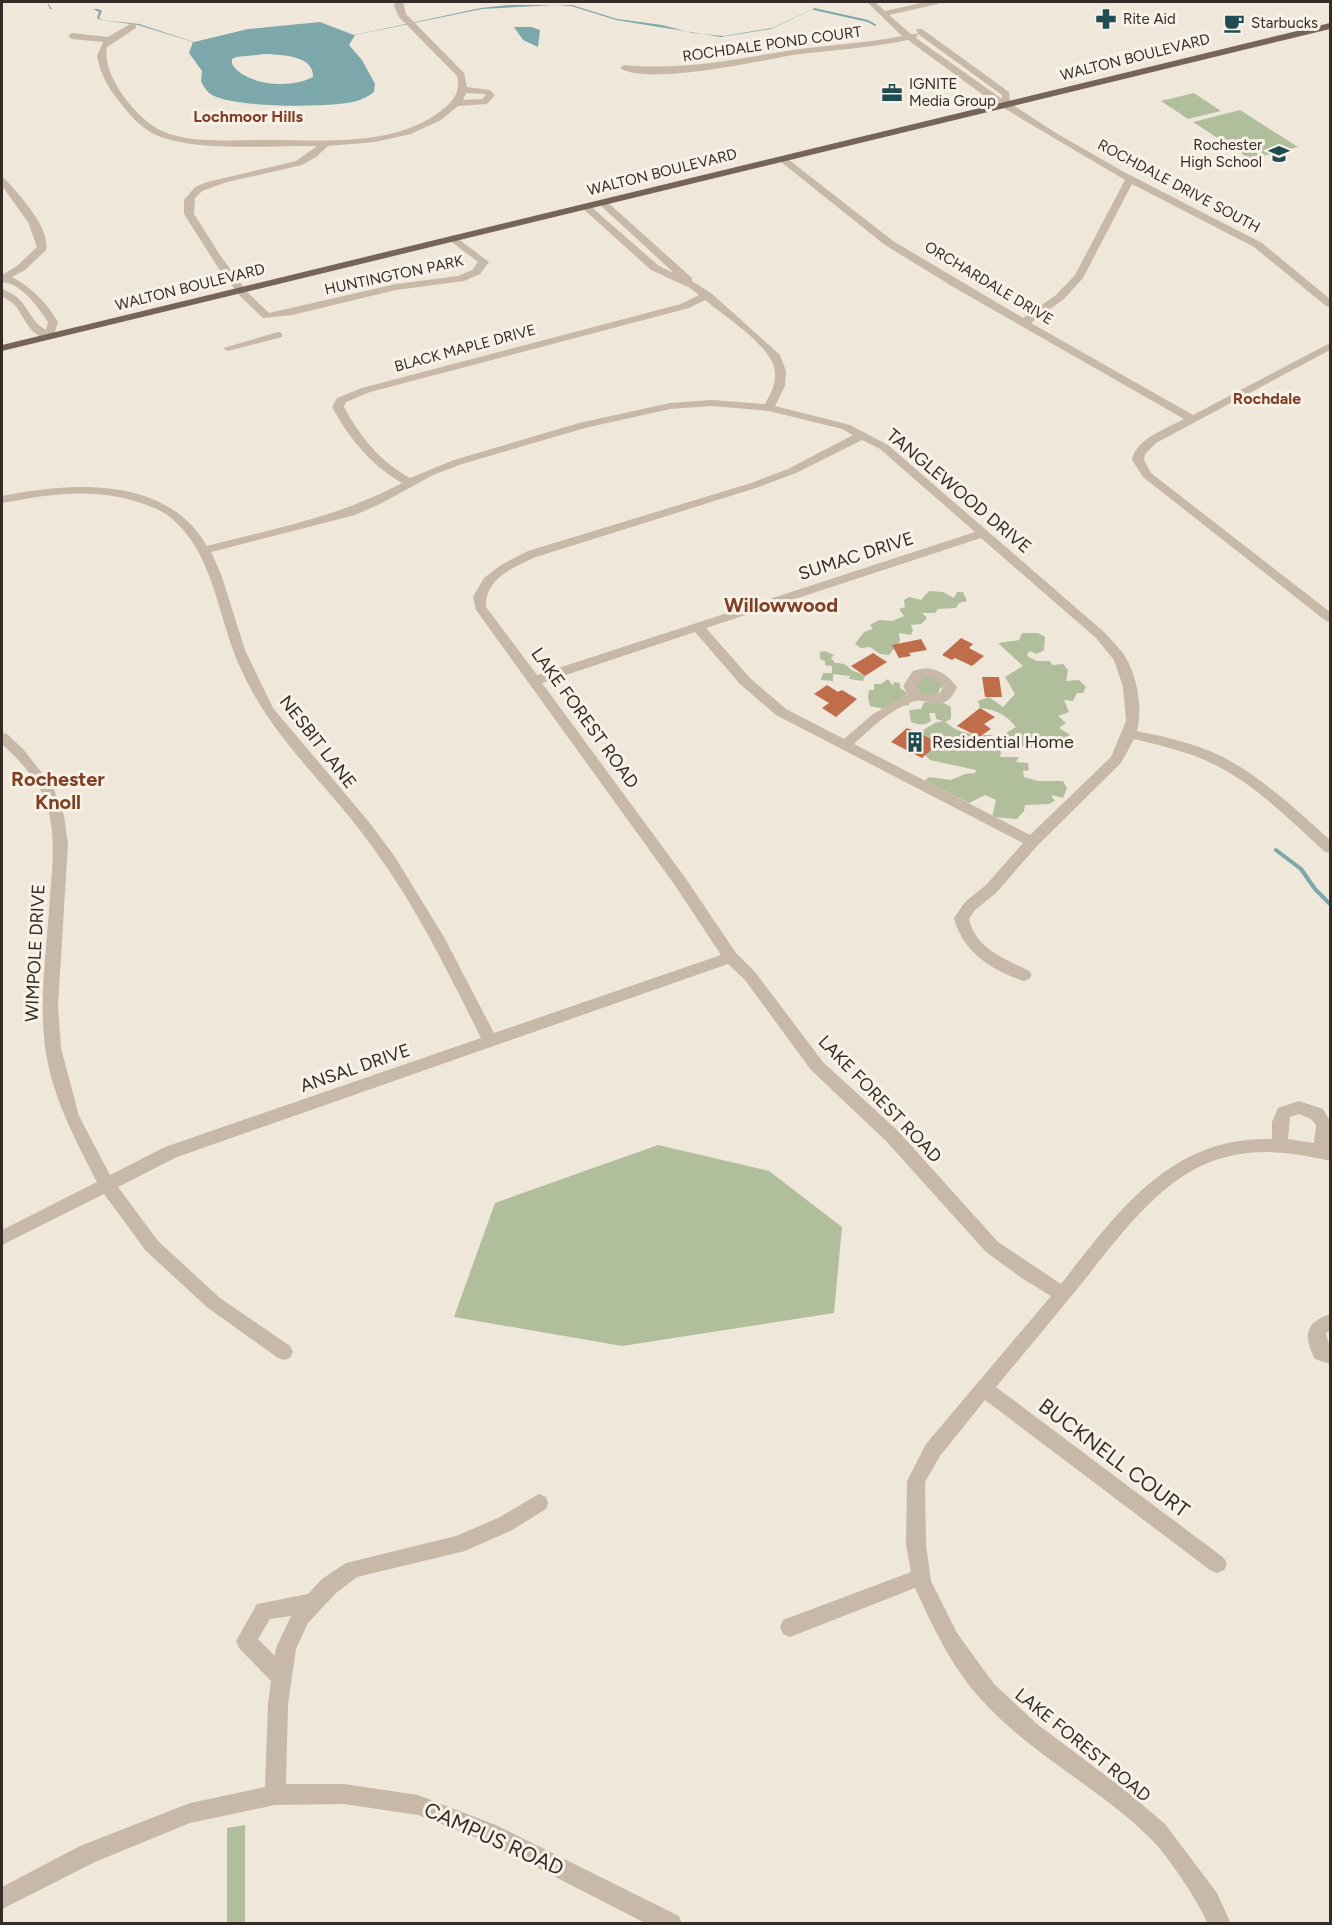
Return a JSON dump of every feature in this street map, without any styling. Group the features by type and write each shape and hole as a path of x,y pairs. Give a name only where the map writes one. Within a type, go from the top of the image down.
{"main road":[{"name":"WALTON BOULEVARD","path":"2,348 1330,26"}],"street":[{"path":"133,26 111,39 102,49 101,58 107,76 139,118 157,131 190,141 207,142 364,141 407,133 442,116 456,103 463,89 461,75 402,15 398,6 399,2"},
{"path":"871,2 883,14 924,35 1006,94 1006,104"},
{"path":"883,14 935,2"},
{"name":"ROCHDALE DRIVE SOUTH","path":"883,14 910,38 993,98 1130,179 1258,245 1330,304"},
{"name":"ROCHDALE POND COURT","path":"624,68 662,72 705,69 924,35"},
{"path":"72,36 111,39"},
{"path":"456,103 476,104 484,102 491,95 487,92 463,89"},
{"path":"286,348 267,316 240,290 189,214 188,204 191,196 198,190 217,182 299,163 317,152 325,143"},
{"name":"ORCHARDALE DRIVE","path":"781,158 889,243 1023,323 1192,419"},
{"path":"1023,323 1060,297 1079,276 1130,179"},
{"path":"2,181 14,193 42,242 42,248 34,257 21,268 3,278"},
{"path":"602,202 694,286 747,328 775,355 781,371 780,386 769,408"},
{"path":"585,206 655,268 694,286"},
{"name":"HUNTINGTON PARK","path":"267,316 396,287 460,279 476,272 484,262 453,238"},
{"path":"2,292 21,304 33,327 49,336 53,322 42,303 33,294 3,278"},
{"name":"BLACK MAPLE DRIVE","path":"410,483 382,464 349,428 338,407 341,400 366,390 685,306 707,296"},
{"path":"228,348 278,335"},
{"path":"1330,346 1152,441 1139,451 1137,457 1138,465 1147,475 1330,618"},
{"name":"TANGLEWOOD DRIVE","path":"206,550 351,512 458,462 628,414 670,406 712,403 769,408 846,427 862,435 884,447 984,533 1100,635 1120,660 1132,702 1133,721 1116,760 1032,842 961,918 963,932 982,953 1024,975"},
{"name":"LAKE FOREST ROAD","path":"862,435 792,471 724,495 548,547 506,566 483,586 478,599 480,607 680,880 731,957 750,976 817,1066 892,1136 992,1247 1029,1274 1063,1294 933,1450 916,1481 916,1545 921,1577 950,1640 987,1691 1030,1731 1118,1797 1158,1831 1209,1901 1220,1923"},
{"name":"NESBIT LANE","path":"2,500 46,490 70,488 127,493 168,510 195,534 206,550 239,651 266,706 325,782 372,836 399,873 422,911 491,1042"},
{"name":"SUMAC DRIVE","path":"534,681 984,533"},
{"path":"698,627 745,681 781,712 1032,842"},
{"path":"845,746 868,723 903,700 915,696"},
{"path":"1129,733 1197,751 1229,766 1260,787 1330,848"},
{"name":"WIMPOLE DRIVE","path":"2,737 19,753 48,789 57,816 60,844 50,1005 52,1048 71,1116 106,1184 152,1246 184,1278 214,1303 284,1352"},
{"name":"ANSAL DRIVE","path":"2,1238 171,1152 731,957"},
{"path":"1063,1294 1132,1208 1168,1175 1216,1150 1280,1145 1326,1153 1324,1124 1317,1114 1299,1107 1284,1113 1280,1122 1280,1145"},
{"path":"1330,1322 1317,1329 1321,1353 1330,1356"},
{"name":"BUCKNELL COURT","path":"983,1388 1217,1564"},
{"path":"275,1795 278,1704 286,1648 301,1616 329,1586 353,1569 458,1545 506,1524 540,1503"},
{"path":"790,1627 921,1577"},
{"path":"282,1678 246,1641 264,1611 313,1603"},
{"name":"CAMPUS ROAD","path":"2,1898 88,1854 190,1813 275,1795 344,1794 418,1805 491,1833 671,1923"}],"green space":[{"path":"1194,93 1221,111 1188,119 1161,101"},
{"path":"1240,110 1298,147 1250,159 1193,122"},
{"path":"929,591 943,592 954,598 957,592 963,592 967,601 959,603 956,608 938,609 935,613 922,613 927,618 921,624 911,625 913,630 911,635 899,633 900,641 889,655 880,654 870,647 861,648 855,644 864,632 873,629 870,625 879,620 892,621 904,616 899,609 905,607 904,600 909,597 921,600"},
{"path":"1022,633 1038,633 1045,637 1044,650 1037,654 1029,651 1027,656 1037,661 1050,661 1052,665 1063,664 1068,670 1066,681 1079,680 1086,687 1083,693 1077,693 1073,701 1064,700 1069,712 1058,716 1066,723 1059,728 1069,734 1071,740 1064,749 1053,749 1046,742 1045,749 1013,745 1006,733 1016,727 1000,713 980,708 978,701 989,697 1003,707 1015,694 1005,677 1023,666 998,643 1019,640"},
{"path":"825,651 834,655 831,658 835,663 845,665 865,676 863,681 849,679 850,676 833,674 833,681 821,680 823,673 832,673 832,666 825,665 825,661 820,659 820,652"},
{"path":"921,675 940,678 943,687 940,688 938,694 921,696 916,687"},
{"path":"888,679 893,686 894,682 900,683 900,688 908,693 903,697 909,701 909,705 884,709 870,706 869,690 874,690 874,684 881,684"},
{"path":"924,702 944,703 951,707 951,719 945,722 956,729 973,734 992,735 1001,752 1000,757 1019,757 1016,762 1028,763 1029,770 1023,771 1024,777 1038,781 1063,781 1067,788 1063,798 1051,795 1055,801 1049,804 1025,805 1024,811 1017,819 992,817 996,800 985,795 969,803 925,781 929,777 951,780 965,774 975,773 976,770 930,760 922,752 918,733 943,721 936,719 935,713 929,713 931,721 928,723 921,725 911,722 909,710 921,709"},
{"path":"658,1145 769,1171 842,1227 834,1313 622,1346 454,1317 495,1203"},
{"path":"245,1825 245,1923 227,1923 227,1828"}],"water":[{"path":"828,2 771,29 721,37 702,34 724,36 772,28"},
{"path":"508,5 555,5 482,9 355,35 349,45 362,60 375,84 374,92 357,101 306,106 240,102 212,95 203,85 202,71 189,53 193,42 138,25 101,20 97,18 99,12 93,9 102,11 99,18 102,20 139,24 194,42 248,29 320,22 354,35 481,8","holes":["265,54 302,60 312,70 313,77 293,83 270,83 247,77 232,64 232,59 236,57"]},
{"path":"555,5 572,5 617,19 662,25 685,31 616,20 571,6"},
{"path":"514,27 531,27 540,30 538,47 523,40"}],"building":[{"path":"961,638 973,644 969,648 984,656 972,666 942,655"},
{"path":"921,639 927,650 909,653 911,656 899,658 892,645"},
{"path":"873,653 887,662 865,676 851,666"},
{"name":"Residential Home","path":"982,677 999,677 1002,697 985,697"},
{"path":"827,685 838,692 842,690 857,699 836,717 822,708 829,703 814,694"},
{"name":"Residential Home","path":"980,708 995,717 984,724 991,729 979,737 957,726"},
{"name":"Residential Home","path":"907,728 939,743 922,758 891,742"}],"waterway":[{"path":"814,9 868,21 875,25"},
{"path":"1276,850 1301,869 1315,889 1330,904"}],"place":[{"name":"Rite Aid","path":"1106,19"},
{"name":"Starbucks","path":"1234,23"},
{"name":"IGNITE Media Group","path":"892,93"},
{"name":"Rochester High School","path":"1279,154"},
{"name":"Residential Home","path":"915,742"}],"district":[{"name":"Lochmoor Hills","path":"248,116"},
{"name":"Rochdale","path":"1267,398"},
{"name":"Willowwood","path":"781,605"},
{"name":"Rochester Knoll","path":"58,790"}]}
